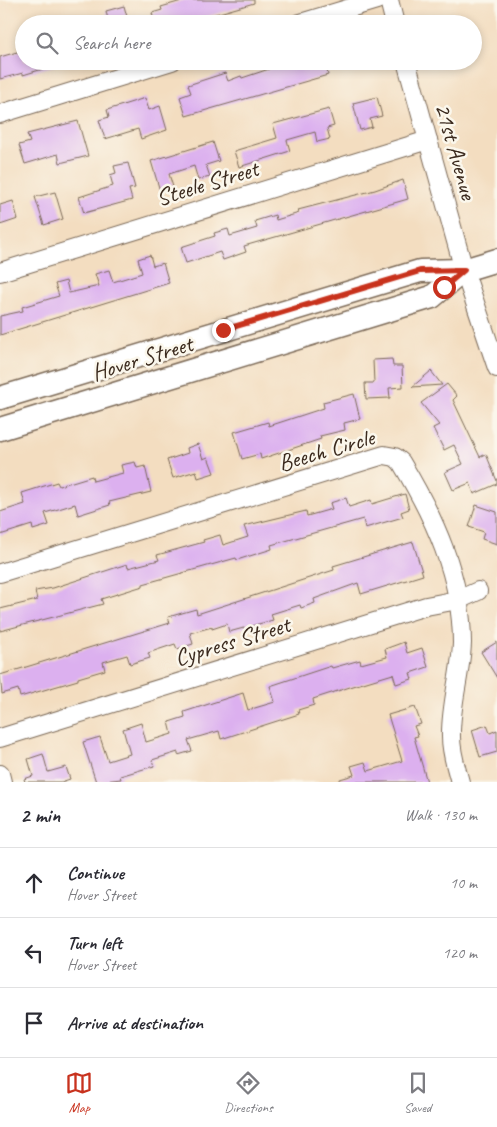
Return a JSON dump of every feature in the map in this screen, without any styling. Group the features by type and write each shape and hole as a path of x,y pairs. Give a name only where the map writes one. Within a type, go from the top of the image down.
{"main road":[{"name":"Hover Street","path":"0,398 420,271 464,270 497,260"},
{"name":"Hover Street","path":"0,429 432,297 464,270"}],"street":[{"path":"327,15 377,0"},
{"path":"389,0 393,15"},
{"path":"0,114 143,70"},
{"name":"21st Avenue","path":"409,70 464,270 497,368"},
{"name":"Steele Street","path":"0,272 428,140"},
{"name":"Beech Circle","path":"0,573 384,455 395,457 401,462 426,505 446,551 458,600 462,643 451,736 453,760 460,782"},
{"name":"Cypress Street","path":"0,738 426,606 458,600 478,592"},
{"path":"0,774 2,782"}],"building":[{"path":"185,0 254,0 254,3 212,15 153,15 152,13 162,10 161,7"},
{"path":"124,6 126,15 107,15 106,11"},
{"path":"15,53 15,70 39,70 0,79 0,57"},
{"path":"266,70 327,70 328,75 186,116 180,97 191,93 188,85 225,73 228,81 241,76 242,78"},
{"path":"377,97 382,116 370,119 372,127 360,130 353,103"},
{"path":"145,98 149,110 160,106 167,130 141,139 138,129 105,139 99,120 109,117 107,110"},
{"path":"329,109 334,126 327,128 330,139 317,142 315,132 287,140 290,151 239,167 234,151 277,138 273,124"},
{"path":"78,121 88,156 60,163 58,154 25,164 19,145 30,142 27,134"},
{"path":"213,142 219,161 206,165 210,177 198,180 194,166 169,174 173,187 160,191 151,161"},
{"path":"128,163 135,188 129,189 132,200 84,213 79,197 113,186 110,175 116,173 114,166"},
{"path":"403,180 408,199 244,246 246,252 223,260 220,252 186,263 181,247 215,236 214,233 228,229 230,236 257,228 255,221 275,215 276,220 299,213 298,210 375,190"},
{"path":"55,192 63,219 44,225 35,197"},
{"path":"13,201 18,219 0,225 0,205"},
{"path":"150,255 153,266 163,263 169,283 0,335 0,316 23,311 22,307 59,296 55,284 66,281 69,293 99,286 95,274 109,270 113,282 142,273 138,259"},
{"path":"392,359 393,366 402,366 403,387 389,388 390,398 366,399 365,383 374,383 373,360"},
{"path":"431,371 442,385 412,387"},
{"path":"447,384 457,396 453,400 480,457 486,454 497,481 497,484 474,494 470,483 453,490 445,472 463,464 454,445 444,450 433,428 439,425 421,403"},
{"path":"354,394 360,419 344,423 345,430 320,436 321,439 261,459 260,454 242,459 234,432 268,422 269,426 324,408 323,402"},
{"path":"198,444 203,459 208,457 214,473 198,478 196,471 173,478 167,460 188,453 187,448"},
{"path":"135,462 137,468 145,466 151,492 109,502 110,505 78,515 75,504 45,513 49,525 33,530 32,525 0,535 0,512 25,504 22,493 57,482 59,486 92,476 93,481 123,473 121,465"},
{"path":"405,494 409,509 401,512 403,517 365,528 363,519 271,545 272,549 237,560 236,558 143,584 143,586 101,599 103,604 0,631 0,609 37,600 35,591 53,588 127,564 128,568 159,560 157,555 204,542 203,540 220,535 223,545 248,537 244,526 306,511 307,516 332,509 330,503 346,498 349,507 371,500 372,504"},
{"path":"476,505 497,512 497,544 482,539 484,532 469,527"},
{"path":"413,542 423,575 361,594 358,583 314,599 315,603 301,608 300,605 271,614 273,620 229,632 227,624 190,633 193,644 177,649 175,644 148,653 150,658 130,664 127,655 103,662 105,670 78,678 78,680 20,697 18,689 2,694 0,675 170,623 168,617 196,609 197,614 334,570 333,566"},
{"path":"404,642 407,653 422,648 428,667 410,673 412,679 396,684 393,674 313,699 314,705 298,710 299,714 221,739 219,731 188,740 192,751 178,755 178,752 152,760 154,766 120,776 121,779 96,782 83,742 100,737 108,761 130,754 123,729 141,723 146,742 172,734 169,722 185,717 184,712 243,693 248,710 275,702 270,686 331,666 332,668 360,660 361,664 387,657 385,649"},
{"path":"497,642 497,678 481,652"},
{"path":"415,707 421,724 414,726 418,736 414,737 427,782 340,782 340,779 354,775 351,766 365,762 368,771 402,761 388,715"},
{"path":"487,725 490,733 497,730 497,752 480,757 472,730"},
{"path":"43,754 48,772 66,767 70,779 61,782 25,782 24,779 33,776 28,759"}],"route":[{"path":"223,330 420,271 464,270 444,287"}]}
